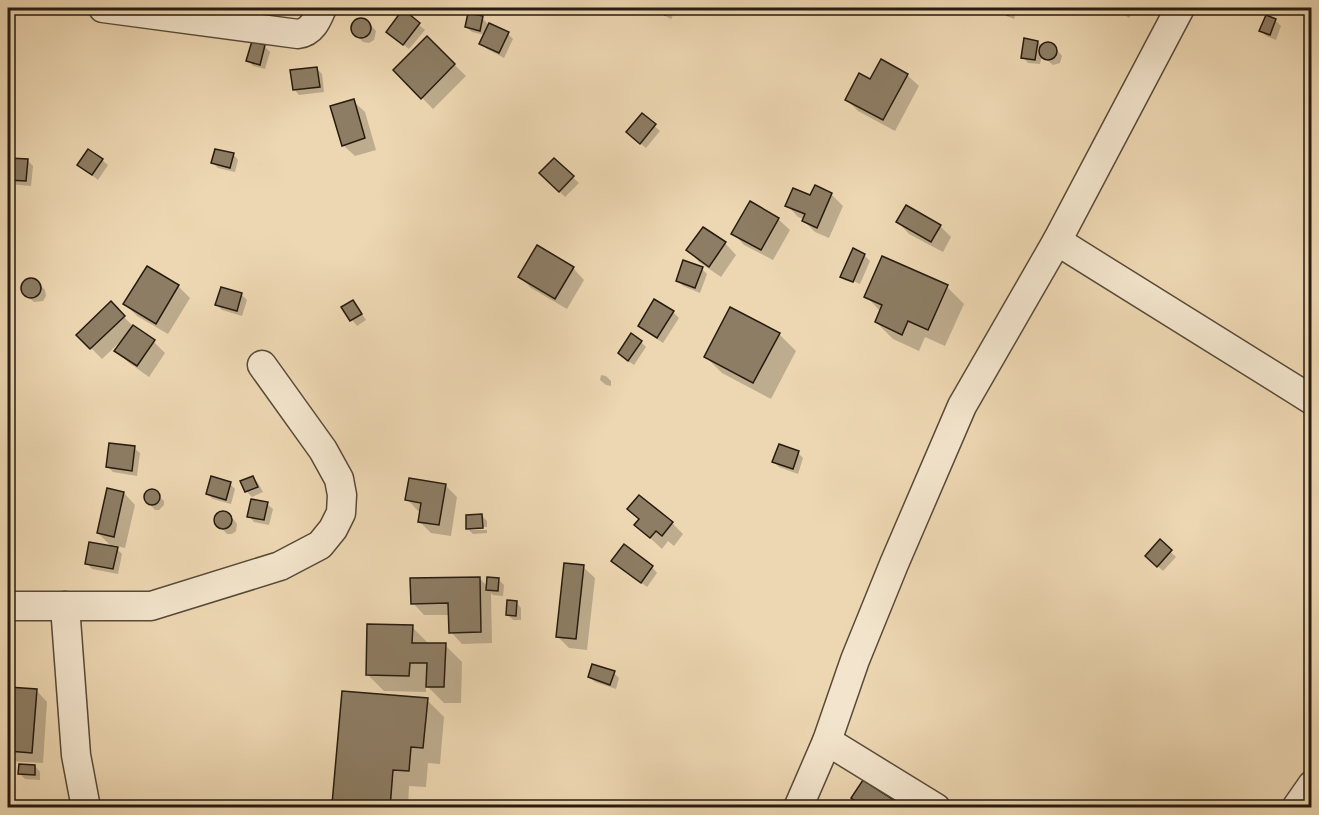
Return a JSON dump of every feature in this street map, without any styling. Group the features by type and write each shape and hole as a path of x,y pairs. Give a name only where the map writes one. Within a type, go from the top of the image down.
{"street":[{"path":"103,8 298,34 306,33 312,27 321,8"},
{"path":"798,807 827,741 855,660 885,585 962,406 1057,241 1180,8"},
{"path":"1057,241 1311,400"},
{"path":"8,606 152,606 280,566 320,544 333,529 341,513 342,495 339,479 323,450 262,365"},
{"path":"65,606 76,755 86,807"},
{"path":"827,741 936,807"},
{"path":"1296,807 1311,785"}],"building":[{"path":"651,8 669,8 665,15"},
{"path":"990,8 1011,8 1008,15"},
{"path":"403,9 420,23 403,45 386,32"},
{"path":"468,13 483,16 480,31 465,27"},
{"path":"1266,15 1276,19 1270,35 1259,31"},
{"path":"361,18 368,21 371,28 368,35 361,38 354,35 351,28 354,21"},
{"path":"489,23 509,32 499,53 479,44"},
{"path":"427,36 455,64 421,99 393,70"},
{"path":"1024,38 1038,41 1035,60 1021,58"},
{"path":"252,41 265,45 260,65 246,61"},
{"path":"1044,42 1052,42 1057,47 1055,58 1044,60 1039,55 1039,47"},
{"path":"881,59 908,74 883,120 845,100 859,73 870,79"},
{"path":"317,67 320,87 293,90 290,70"},
{"path":"354,99 365,138 342,146 330,106"},
{"path":"642,113 656,124 640,144 626,132"},
{"path":"88,149 103,159 92,175 77,165"},
{"path":"215,149 234,153 230,168 211,163"},
{"path":"8,158 28,159 26,181 8,180"},
{"path":"554,158 574,176 559,192 539,173"},
{"path":"815,185 832,193 817,228 802,221 805,214 785,206 793,188 810,195"},
{"path":"750,201 779,218 761,250 731,234"},
{"path":"906,205 941,225 931,242 896,222"},
{"path":"703,227 726,242 709,267 686,250"},
{"path":"537,245 574,267 555,299 518,277"},
{"path":"853,248 865,254 853,282 840,277"},
{"path":"882,256 948,285 928,330 908,321 902,335 875,322 882,305 864,297"},
{"path":"683,260 703,267 695,288 676,281"},
{"path":"147,266 179,285 156,324 123,304"},
{"path":"27,278 35,278 41,284 41,292 35,298 27,298 21,292 21,284"},
{"path":"221,287 242,293 237,311 215,305"},
{"path":"654,299 674,311 657,338 638,326"},
{"path":"353,300 362,314 350,321 341,307"},
{"path":"111,301 125,316 90,349 76,335"},
{"path":"730,307 780,333 753,383 704,357"},
{"path":"133,325 155,340 137,366 114,351"},
{"path":"631,333 642,341 628,361 618,353"},
{"path":"109,443 135,446 132,471 106,467"},
{"path":"779,444 799,451 793,469 772,462"},
{"path":"211,476 231,482 226,500 206,494"},
{"path":"253,476 258,487 245,492 240,481"},
{"path":"409,478 446,484 439,525 418,522 421,503 405,500"},
{"path":"107,488 124,492 114,537 97,533"},
{"path":"152,489 158,491 160,497 158,503 152,505 146,503 144,497 146,491"},
{"path":"639,495 673,522 662,536 656,531 650,538 634,525 639,519 627,509"},
{"path":"251,499 268,502 264,520 247,517"},
{"path":"219,511 227,511 232,516 230,527 219,529 214,524 214,516"},
{"path":"482,514 483,528 466,529 466,515"},
{"path":"1160,539 1172,550 1157,567 1145,556"},
{"path":"89,542 118,547 113,569 85,564"},
{"path":"624,544 653,566 641,583 611,561"},
{"path":"564,563 584,565 576,639 556,637"},
{"path":"480,577 481,632 449,633 448,603 411,604 410,578"},
{"path":"487,577 499,578 498,591 486,590"},
{"path":"507,600 517,601 516,616 506,615"},
{"path":"367,624 413,625 412,643 446,643 444,687 426,687 427,663 410,663 409,676 366,675"},
{"path":"592,664 615,671 610,685 588,677"},
{"path":"8,687 37,689 32,753 8,751"},
{"path":"342,691 428,698 423,748 411,747 409,771 393,770 390,808 332,804"},
{"path":"19,764 35,765 35,775 18,774"},
{"path":"863,780 894,800 888,808 865,808 851,798"}]}
